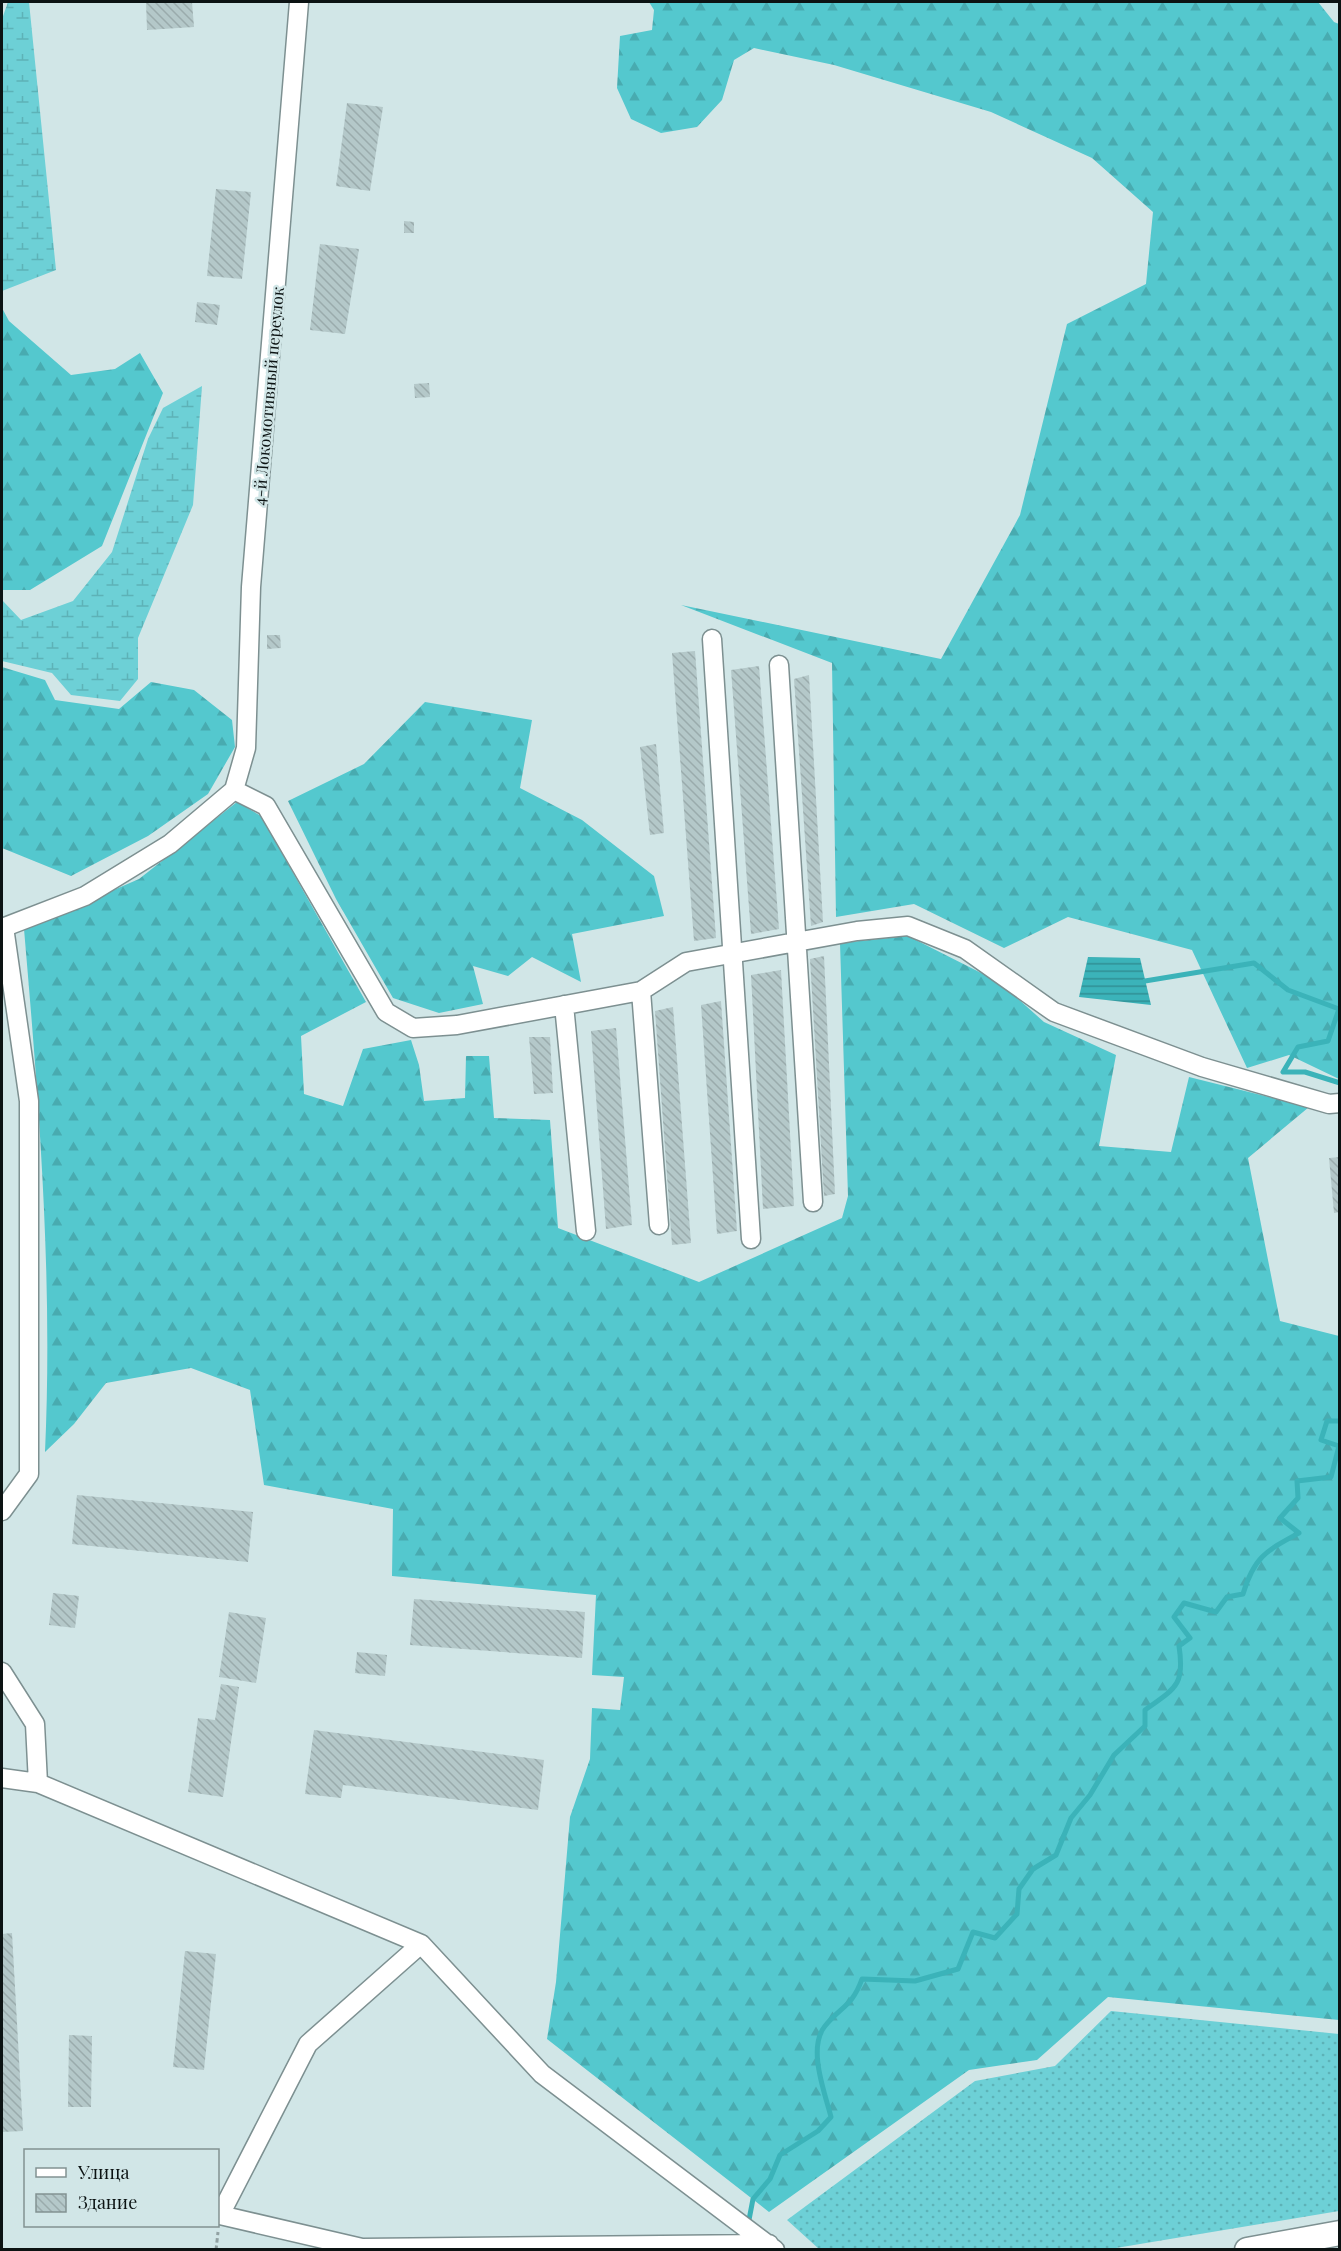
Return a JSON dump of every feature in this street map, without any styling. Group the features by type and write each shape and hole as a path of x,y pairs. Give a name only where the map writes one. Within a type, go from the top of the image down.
{"main road":[{"path":"1247,2250 1340,2233"}],"street":[{"name":"4-й Локомотивный переулок","path":"234,790 246,748 251,587 299,2"},
{"path":"712,639 751,1239"},
{"path":"779,664 813,1202"},
{"path":"2,1512 29,1474 28,1101 3,928 85,896 170,844 234,790 266,806 386,1012 413,1028 457,1025 641,991 686,962 795,942 908,926 965,949 1054,1012 1202,1067 1329,1104 1340,1103"},
{"path":"641,991 658,1225"},
{"path":"564,1005 586,1231"},
{"path":"2,1672 35,1724 38,1783"},
{"path":"2,1778 38,1783 421,1944 542,2074 772,2247"},
{"path":"421,1944 308,2043 220,2215 362,2248 772,2247"}],"green space":[{"path":"8,2 29,2 56,270 2,291 2,19"},
{"path":"649,2 1318,2 1334,22 1339,24 1339,1079 1289,1055 1247,1068 1192,950 1068,917 1004,948 914,904 836,917 832,663 681,605 941,659 1020,515 1067,324 1146,284 1153,212 1092,158 991,112 834,65 754,48 734,60 722,100 697,127 661,133 631,119 617,88 620,36 652,30 654,10"},
{"path":"2,308 9,321 71,375 115,369 140,353 163,393 102,546 30,590 2,590"},
{"path":"202,386 193,505 138,638 138,679 120,701 71,695 52,673 2,661 2,600 21,620 73,601 112,552 148,439 163,408"},
{"path":"2,667 45,680 55,700 119,709 151,682 194,690 232,720 235,747 208,794 148,836 71,876 2,848"},
{"path":"425,702 532,720 520,788 582,820 654,876 664,916 572,934 581,982 532,957 508,976 473,966 483,1004 439,1013 393,998 336,899 288,801 364,764"},
{"path":"237,802 261,816 366,1002 301,1036 304,1094 343,1106 363,1049 411,1040 419,1065 424,1101 465,1098 466,1056 489,1056 494,1118 550,1120 558,1228 699,1282 842,1218 848,1196 840,943 908,936 999,982 1044,1022 1116,1055 1099,1146 1171,1152 1189,1077 1309,1107 1248,1158 1280,1321 1339,1336 1339,2020 1108,1997 1037,2060 969,2070 769,2212 547,2039 556,1982 570,1817 590,1759 592,1708 620,1710 624,1677 592,1675 596,1595 392,1576 393,1509 264,1485 250,1390 191,1368 106,1383 74,1424 45,1452 46,1256 35,1060 24,929 139,879"},
{"path":"1111,2011 1339,2034 1339,2211 1110,2249 819,2249 787,2220 975,2081 1055,2066"}],"shaded area":[{"path":"1088,957 1140,958 1151,1005 1079,997"}],"building":[{"path":"146,2 192,2 194,27 147,30"},
{"path":"347,103 383,107 370,191 336,186"},
{"path":"216,189 251,192 242,279 207,276"},
{"path":"404,221 414,222 414,233 404,233"},
{"path":"320,244 359,249 345,334 310,330"},
{"path":"197,302 220,305 217,325 195,322"},
{"path":"429,383 430,397 415,398 414,384"},
{"path":"267,635 280,635 281,648 267,649"},
{"path":"695,651 716,938 694,941 672,653"},
{"path":"759,666 779,929 751,934 731,670"},
{"path":"809,675 823,922 811,926 794,679"},
{"path":"656,744 664,833 650,835 640,747"},
{"path":"824,956 835,1194 824,1196 810,959"},
{"path":"781,970 794,1206 763,1209 751,975"},
{"path":"721,1001 737,1231 717,1234 701,1005"},
{"path":"673,1007 691,1243 672,1245 655,1011"},
{"path":"616,1028 632,1225 606,1229 591,1031"},
{"path":"529,1037 550,1037 553,1093 534,1094"},
{"path":"1340,1157 1340,1212 1334,1213 1329,1158"},
{"path":"77,1495 253,1512 248,1562 72,1544"},
{"path":"53,1593 79,1596 75,1628 49,1625"},
{"path":"414,1599 585,1612 582,1658 410,1645"},
{"path":"229,1612 266,1618 256,1683 219,1677"},
{"path":"357,1652 387,1655 385,1676 355,1673"},
{"path":"221,1684 239,1687 223,1797 188,1792 198,1718 215,1720"},
{"path":"314,1730 544,1760 538,1810 343,1785 341,1798 305,1794"},
{"path":"12,1933 23,2131 2,2132 2,1934"},
{"path":"185,1951 216,1954 204,2070 173,2067"},
{"path":"69,2035 92,2036 91,2107 68,2107"}],"waterway":[{"path":"1145,981 1254,963 1288,990 1339,1009 1328,1041 1298,1047 1283,1072 1305,1072 1340,1083"},
{"path":"748,2225 753,2199 770,2179 780,2155 818,2131 831,2117 817,2058 820,2035 825,2026 850,2001 862,1979 915,1981 958,1969 973,1932 995,1938 1017,1914 1019,1889 1033,1869 1056,1855 1071,1818 1090,1795 1114,1755 1145,1726 1145,1710 1176,1684 1181,1669 1179,1646 1190,1638 1174,1617 1184,1603 1216,1612 1227,1597 1243,1594 1252,1571 1263,1556 1299,1533 1280,1518 1298,1498 1297,1481 1331,1477 1339,1446 1321,1440 1327,1421 1340,1421"}]}
